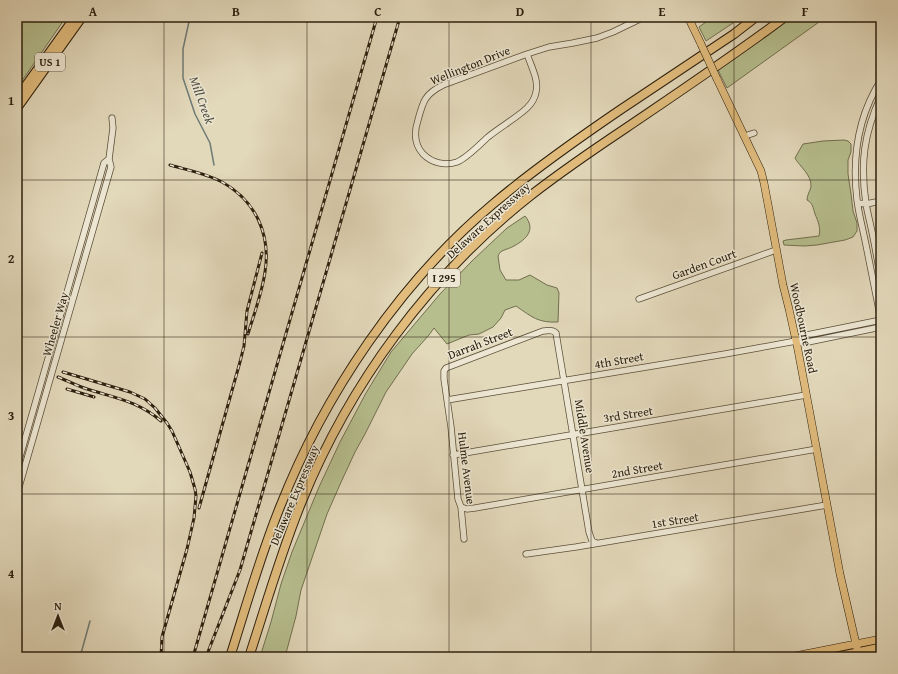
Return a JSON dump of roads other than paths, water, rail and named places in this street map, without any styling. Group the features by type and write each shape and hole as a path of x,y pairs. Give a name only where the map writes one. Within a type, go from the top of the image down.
{"highway":[{"name":"US 1","path":"17,98 75,17"},
{"name":"US 1","path":"17,108 82,17"},
{"name":"Delaware Expressway","path":"230,657 277,514 314,433 336,393 366,346 416,281 478,217 531,172 564,148 734,34 756,17"},
{"name":"Delaware Expressway","path":"249,657 291,528 311,478 348,407 392,342 418,307 465,255 528,198 576,162 731,56 785,17"}],"main road":[{"name":"Woodbourne Road","path":"688,17 761,171 766,190 783,285 796,341 840,574 859,654"},
{"path":"790,657 881,638"},
{"path":"833,657 859,654 881,647"}],"street":[{"name":"Wellington Drive","path":"527,54 534,75 536,92 532,102 526,109 457,162 442,164 427,158 422,153 417,144 415,128 422,104 433,89 527,54 549,47 597,38 644,17"},
{"path":"881,80 869,102 862,120 857,144 855,166 858,204 881,320"},
{"path":"881,96 870,123 863,167 866,204 881,279"},
{"name":"Wheeler Way","path":"17,494 111,167 109,159 113,128 112,118"},
{"path":"745,136 754,133"},
{"name":"Wheeler Way","path":"17,468 104,162 109,159"},
{"path":"858,204 881,201"},
{"name":"Garden Court","path":"639,299 776,250"},
{"name":"4th Street","path":"796,341 802,336 881,320"},
{"name":"4th Street","path":"447,400 796,341 803,343 881,327"},
{"name":"Darrah Street","path":"447,400 443,372 446,368 543,331 553,331"},
{"name":"Middle Avenue","path":"553,331 556,334 589,532 592,541 596,543"},
{"name":"3rd Street","path":"453,455 806,395"},
{"name":"Hulme Avenue","path":"447,400 464,539"},
{"name":"2nd Street","path":"461,507 467,509 476,508 816,449"},
{"name":"1st Street","path":"526,554 827,505"}],"waterway":[{"name":"Mill Creek","path":"190,17 183,49 183,78 195,114 210,143 214,165"},
{"name":"Mill Creek","path":"80,657 90,621"}],"railway":[{"path":"193,657 377,17"},
{"path":"206,657 240,570 400,17"},
{"path":"170,165 203,174 222,182 244,199 258,220 266,245 265,272 258,303 248,334"},
{"path":"199,508 244,346 247,311 262,253"},
{"path":"63,372 130,392 145,399 155,408 172,431 190,472 196,496 194,518 187,549 162,637 161,657"},
{"path":"58,377 83,388 135,404 161,421"},
{"path":"67,389 94,397"}]}
